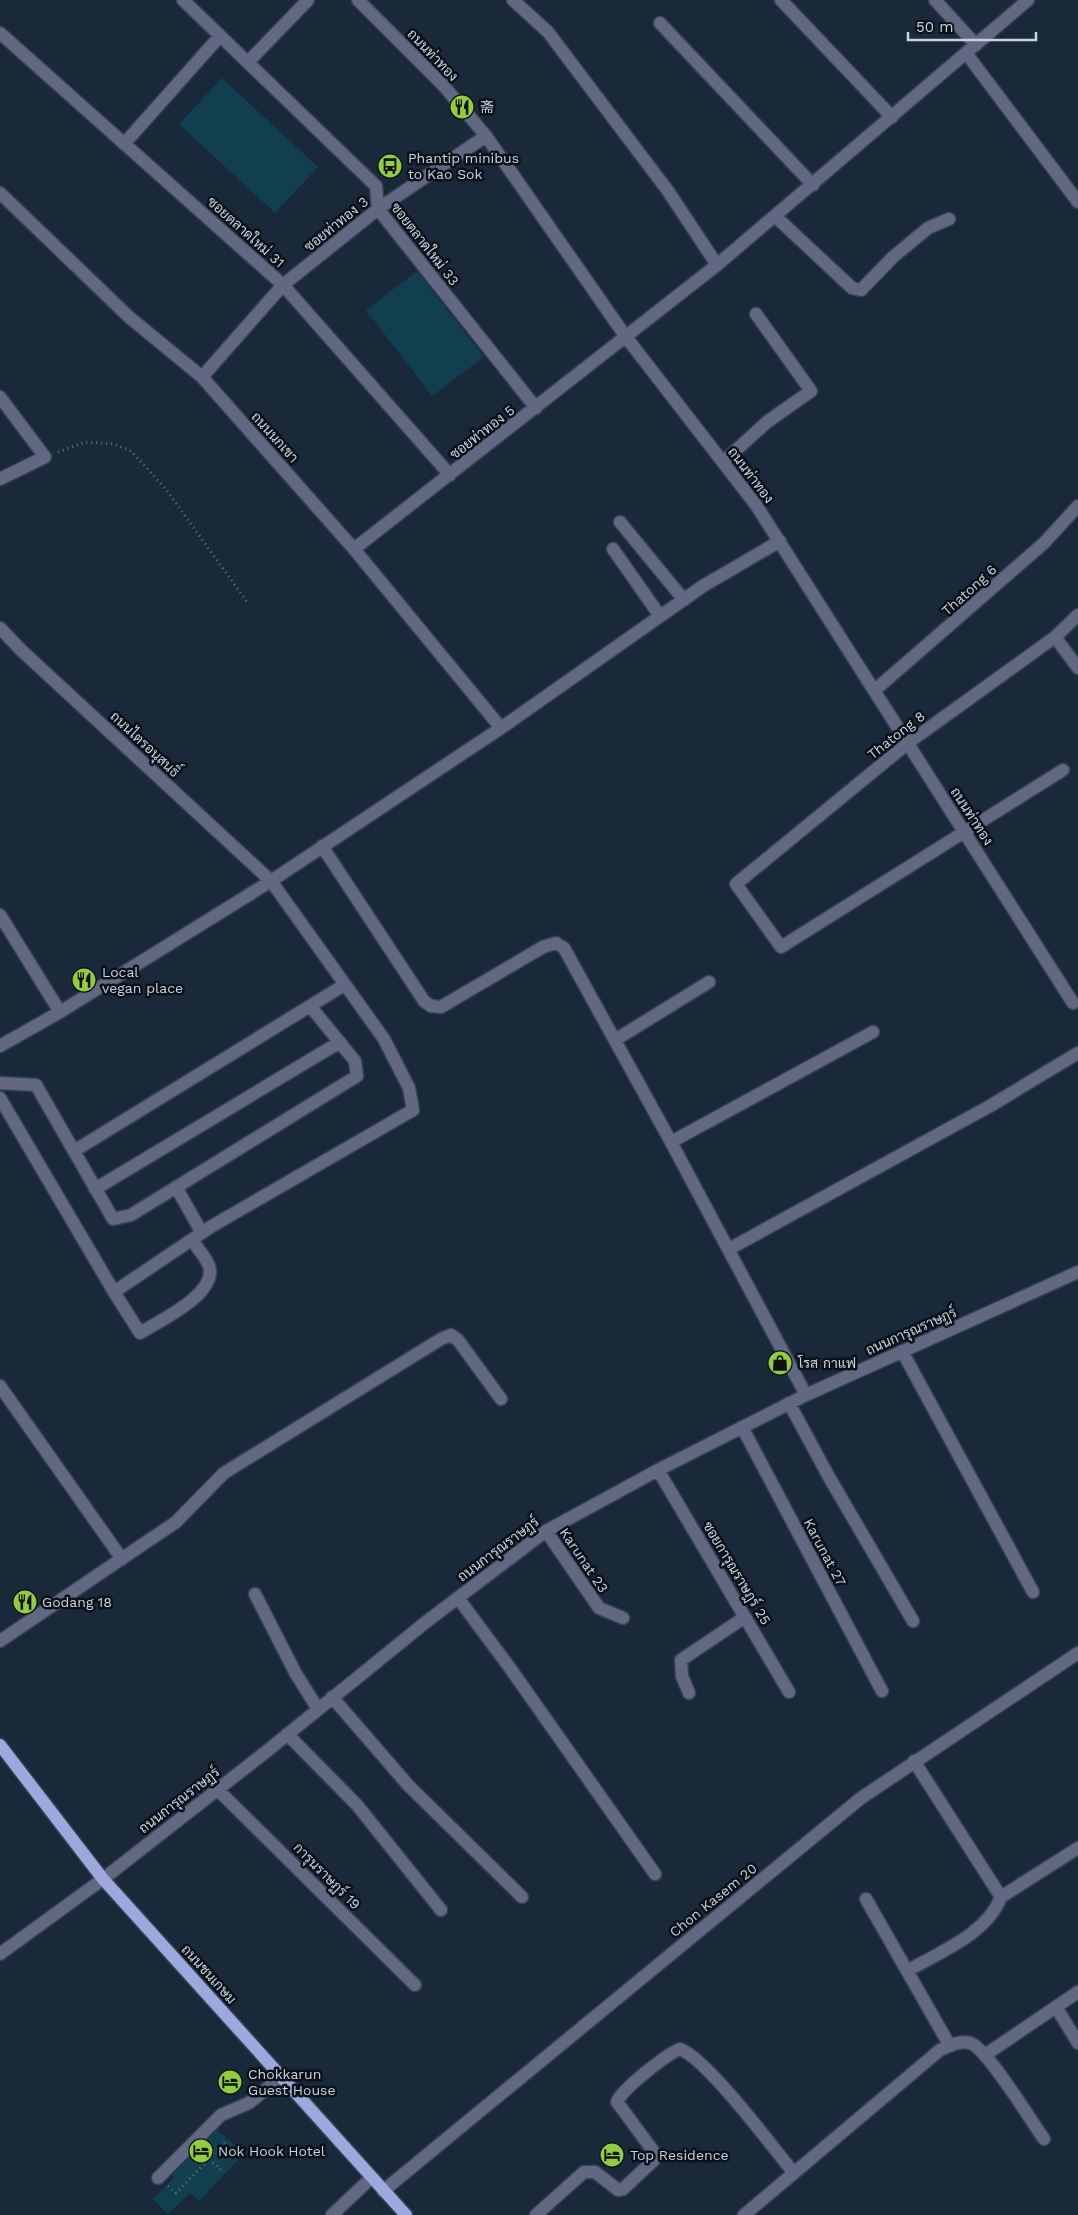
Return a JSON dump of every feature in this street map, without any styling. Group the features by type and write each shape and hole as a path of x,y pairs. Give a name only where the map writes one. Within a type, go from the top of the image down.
{"main road":[{"name":"ถนนชนเกษม","path":"0,1745 103,1879 406,2215"}],"street":[{"name":"ซอยตลาดใหม่ 33","path":"183,0 249,61 376,186 378,209 536,408"},
{"path":"249,61 308,0"},
{"name":"ถนนท่าทอง","path":"358,0 443,85 486,136 626,337 756,505 1073,1003"},
{"path":"514,0 548,32 581,79 668,191 717,265"},
{"path":"781,0 892,117"},
{"path":"935,0 976,45"},
{"name":"ซอยท่าทอง 5","path":"354,548 450,476 717,265 813,186 1028,0"},
{"path":"660,23 813,186"},
{"name":"ซอยตลาดใหม่ 31","path":"0,33 283,285 450,476"},
{"path":"124,144 220,36"},
{"path":"966,54 1078,202"},
{"name":"ซอยท่าทอง 3","path":"202,377 283,285 378,209 486,136"},
{"name":"ถนนนกเขา","path":"0,193 129,317 202,377 354,548 501,728"},
{"path":"776,217 852,288 861,290 893,257 928,228 949,219"},
{"path":"723,462 767,422 811,391 756,314"},
{"path":"0,397 45,457 0,479"},
{"name":"Thatong 6","path":"874,690 1044,543 1078,506"},
{"path":"620,522 684,600"},
{"path":"0,1046 60,1012 271,881 501,728 660,616 780,541"},
{"path":"613,549 660,616"},
{"name":"Thatong 8","path":"964,832 781,946 736,884 908,743 1054,637 1078,615"},
{"name":"ถนนไตรอนุสนธิ์","path":"0,628 21,650 271,881 384,1039 409,1088 413,1110 197,1236"},
{"path":"1054,637 1078,668"},
{"path":"964,832 1063,770"},
{"path":"322,846 424,1001 431,1006 441,1007 543,947 556,943 564,948 671,1142 806,1395"},
{"path":"0,914 60,1012"},
{"path":"615,1040 709,982"},
{"path":"74,1151 344,985"},
{"path":"0,1083 36,1085 113,1219 131,1215 357,1076 355,1061 310,1006"},
{"path":"671,1142 873,1032"},
{"path":"95,1189 340,1042"},
{"path":"728,1249 990,1106 1078,1053"},
{"path":"0,1098 140,1333 202,1293 209,1278 209,1266 176,1187"},
{"path":"114,1292 197,1236"},
{"name":"ถนนการุณราษฏร์","path":"0,1954 103,1879 458,1598 546,1531 658,1470 789,1403 1078,1272"},
{"path":"0,1641 176,1522 224,1473 441,1339 451,1335 458,1340 501,1399"},
{"path":"902,1351 1033,1592"},
{"path":"0,1386 122,1559"},
{"path":"789,1403 844,1505 913,1621"},
{"name":"Karunat 27","path":"742,1427 882,1691"},
{"name":"ซอยการุณราษฎร์ 25","path":"658,1470 789,1692"},
{"name":"Karunat 23","path":"546,1531 599,1608 623,1618"},
{"path":"255,1594 296,1674 318,1709"},
{"path":"458,1598 516,1676 655,1874"},
{"path":"689,1693 682,1676 681,1660 745,1617"},
{"name":"Chon Kasem 20","path":"383,2191 861,1798 1078,1653"},
{"path":"332,1697 408,1785 522,1897"},
{"path":"287,1734 357,1805 441,1910"},
{"path":"914,1761 1001,1896"},
{"name":"การุนราษฏร์ 19","path":"218,1788 415,1985"},
{"path":"907,1971 972,1933 995,1911 1001,1896 1078,1848"},
{"path":"866,1899 950,2046"},
{"path":"985,2055 1078,1992"},
{"path":"1056,2007 1078,2043"},
{"path":"744,2215 940,2050 961,2042 972,2043 985,2055 1044,2139"},
{"path":"536,2215 584,2172 595,2172 618,2190 623,2188 654,2160 654,2152 618,2102 629,2088 667,2056 680,2049 686,2051 707,2069 793,2172"},
{"path":"158,2178 221,2115 249,2103 281,2077"},
{"path":"332,2215 371,2178"}],"path":[{"path":"45,457 85,442 114,444 131,451 165,488 248,602"},
{"path":"158,2178 176,2193 227,2140"},
{"path":"208,2159 223,2172"}],"building":[{"path":"222,78 318,167 275,213 179,124"},
{"path":"417,271 484,357 432,396 366,310"},
{"path":"217,2130 244,2154 199,2201 190,2193 168,2214 153,2199 174,2178 172,2175"}],"place":[{"name":"斋","path":"462,107"},
{"name":"Phantip minibus to Kao Sok","path":"390,166"},
{"name":"Local vegan place","path":"84,980"},
{"name":"โรส กาแฟ","path":"780,1363"},
{"name":"Godang 18","path":"25,1602"},
{"name":"Chokkarun Guest House","path":"230,2082"},
{"name":"Nok Hook Hotel","path":"201,2151"},
{"name":"Top Residence","path":"612,2155"}]}
